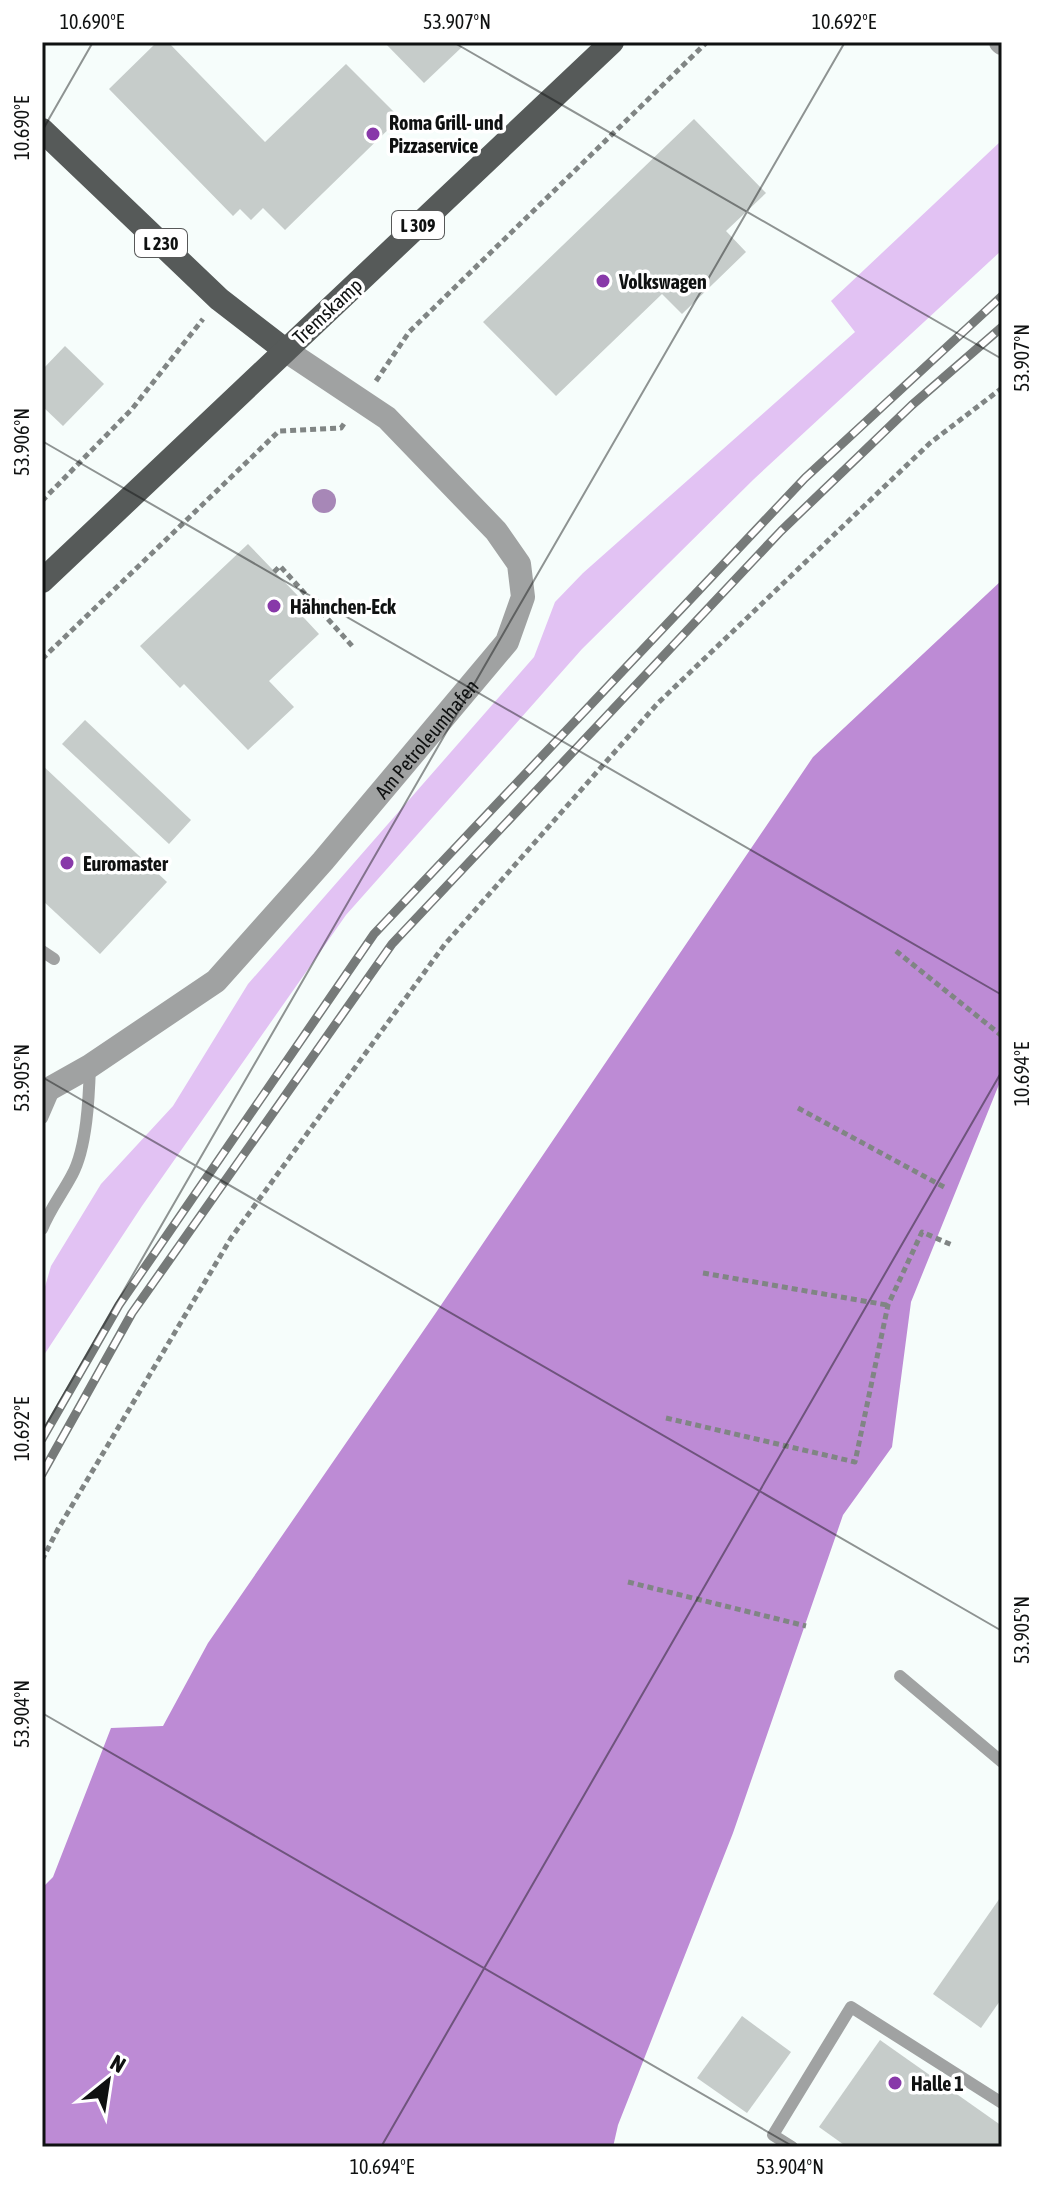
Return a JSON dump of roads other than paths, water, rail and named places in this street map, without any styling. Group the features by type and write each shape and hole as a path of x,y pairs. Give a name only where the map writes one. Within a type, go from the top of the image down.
{"main road":[{"name":"Tremskamp","path":"42,581 612,42"},
{"name":"L 230","path":"42,130 219,299 285,350"}],"street":[{"name":"Am Petroleumhafen","path":"49,1089 90,1066 216,981 323,861 507,642 523,597 519,564 478,511 387,418 285,350"}],"lane":[{"path":"42,951 54,959"},
{"path":"42,1229 50,1210 74,1173 89,1111 90,1066"},
{"path":"42,1118 49,1089"},
{"path":"900,1676 1002,1762"},
{"path":"792,2147 773,2135 851,2007 1002,2103"}],"railway":[{"path":"42,1439 119,1305 374,934 805,478 1002,296"},
{"path":"42,1474 132,1313 392,944 781,531 912,405 1002,327"}],"place":[{"name":"Roma Grill- und Pizzaservice","path":"373,134"},
{"name":"Volkswagen","path":"603,281"},
{"name":"Hähnchen-Eck","path":"274,606"},
{"name":"Euromaster","path":"67,863"},
{"name":"Halle 1","path":"895,2083"}]}
